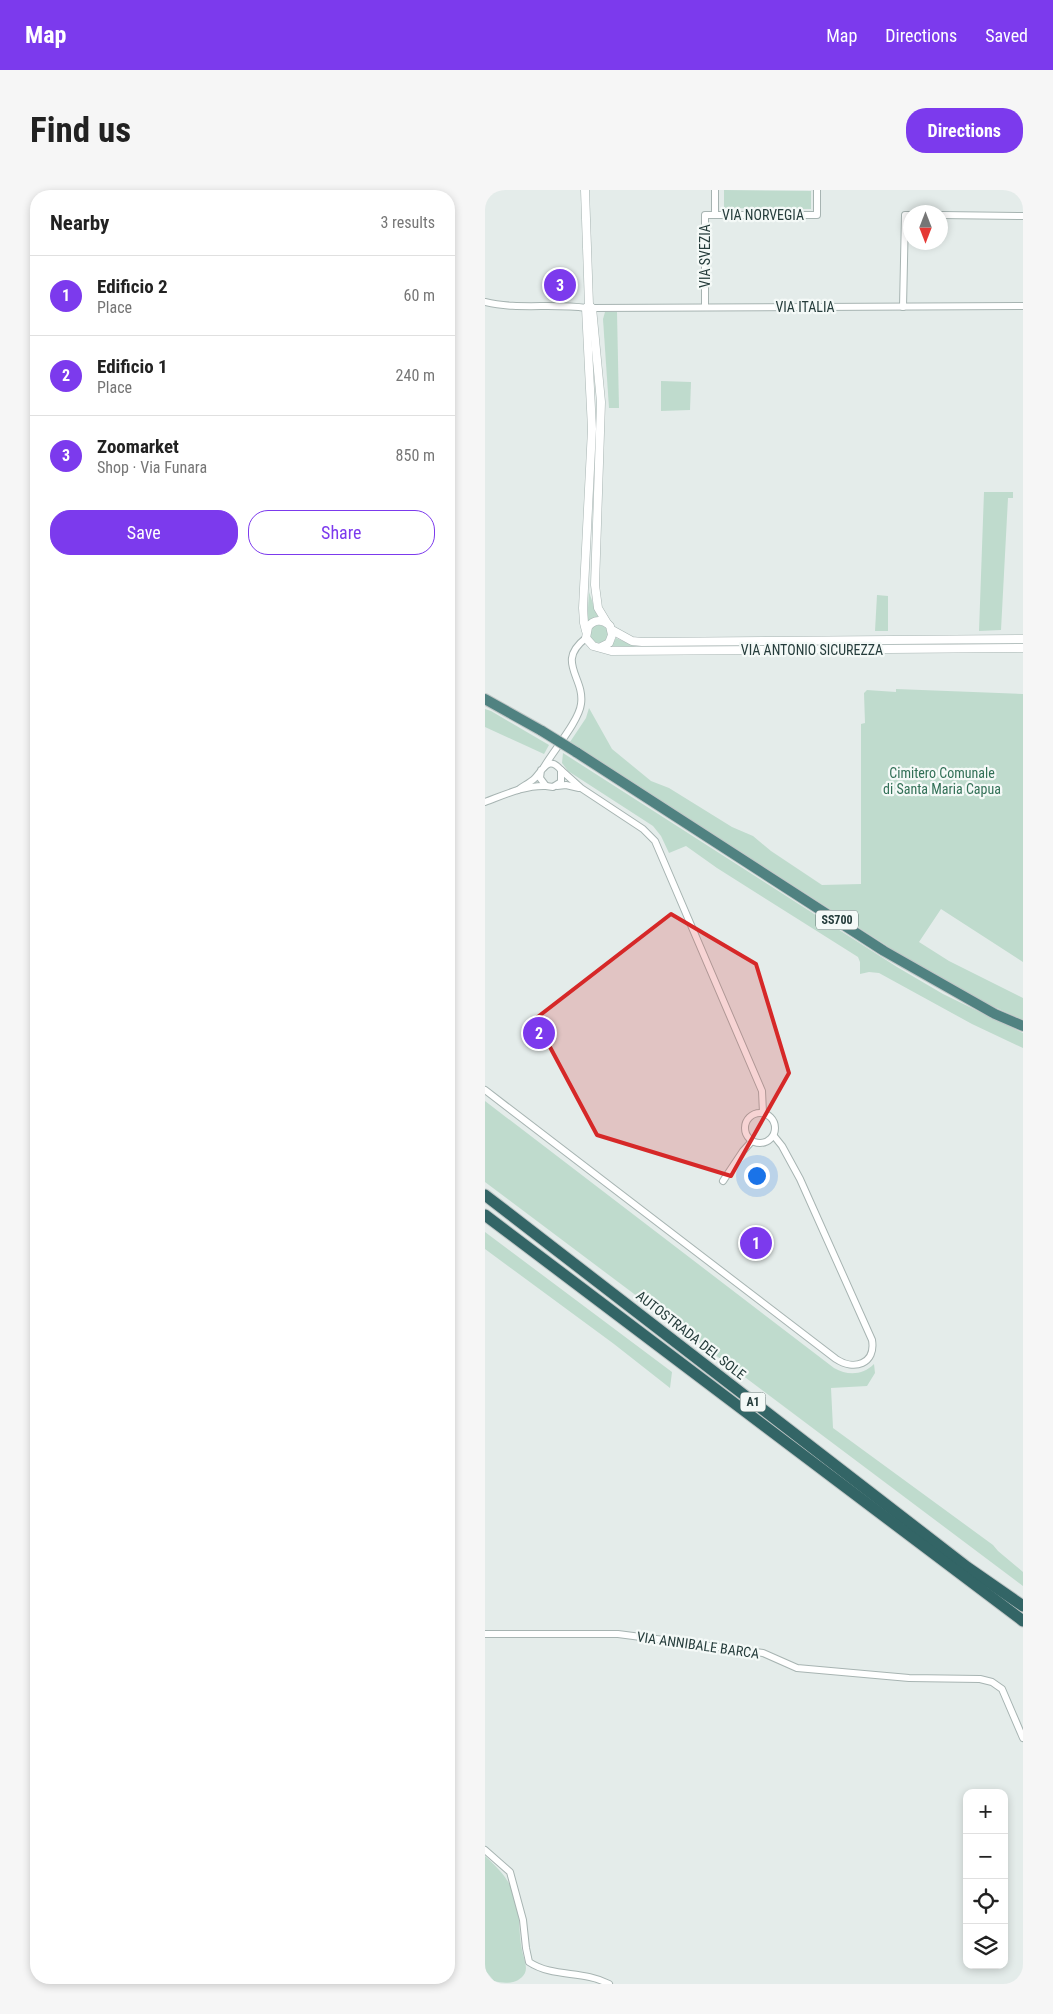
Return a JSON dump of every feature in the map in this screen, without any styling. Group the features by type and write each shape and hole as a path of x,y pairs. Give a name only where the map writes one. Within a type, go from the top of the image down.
{"highway":[{"name":"SS700","path":"485,699 542,730 884,951 986,1010 1023,1026"},
{"name":"AUTOSTRADA DEL SOLE","path":"485,1194 959,1561 1023,1606"},
{"name":"AUTOSTRADA DEL SOLE","path":"485,1215 1023,1621"}],"street":[{"path":"585,190 592,421 583,608 586,634"},
{"path":"715,190 715,215"},
{"name":"VIA NORVEGIA","path":"715,215 817,215 817,190"},
{"name":"VIA SVEZIA","path":"705,307 705,215 715,215"},
{"path":"948,216 1023,216"},
{"path":"903,307 904,250"},
{"name":"VIA ITALIA","path":"485,302 509,305 570,305 589,307 1023,306"},
{"path":"589,307 601,402 595,585 598,608 609,627 611,639 609,643 601,647"},
{"path":"517,790 536,778 581,707 581,696 572,659 575,648 594,622 599,621 609,627"},
{"name":"VIA ANTONIO SICUREZZA","path":"609,627 632,641 642,642 1023,639"},
{"name":"VIA ANTONIO SICUREZZA","path":"586,634 593,646 611,650 637,651 1023,648"},
{"path":"556,786 562,778 557,747"},
{"path":"546,786 539,778 542,768 551,764 560,768 581,788 643,829 655,841 762,1091 763,1113"},
{"path":"485,802 517,790 539,786 566,785 581,788"},
{"path":"485,1090 836,1359 848,1365 861,1364 871,1351 871,1340 800,1179 782,1146 773,1136"},
{"path":"753,1114 768,1114 775,1122 773,1136 766,1142 752,1141 746,1133 746,1123 753,1114"},
{"path":"723,1181 752,1141"},
{"name":"VIA ANNIBALE BARCA","path":"485,1634 618,1634 763,1653 797,1668 909,1678 980,1679 992,1682 1002,1689 1023,1738"},
{"path":"485,1850 510,1872 522,1912 529,1962 538,1968 558,1974 572,1973 609,1984"}],"highlighted area":[{"path":"671,914 756,964 789,1073 731,1176 597,1135 535,1019"}],"green space":[{"path":"724,190 811,191 811,209 724,208"},
{"path":"605,312 617,312 619,408 609,408 603,319"},
{"path":"661,381 691,382 690,410 661,411"},
{"path":"984,492 1013,492 1013,498 1008,498 1001,630 979,631"},
{"path":"589,592 598,618 592,619 587,623"},
{"path":"877,595 888,596 888,631 875,631"},
{"path":"599,625 605,628 608,634 605,640 599,643 593,640 590,634 593,628"},
{"path":"616,638 636,647 611,646"},
{"name":"Cimitero Comunale di Santa Maria Capua","path":"896,689 1023,694 1023,962 941,909 919,942 949,961 1023,998 1023,1020 977,999 912,962 570,742 586,718 589,708 612,749 651,781 669,788 732,827 753,836 771,851 822,885 861,884 861,724 865,723 864,693 867,690 896,692"},
{"path":"485,709 549,745 544,754 485,727"},
{"path":"563,753 897,967 943,994 1023,1033 1023,1048 972,1024 879,973 869,972 860,974 858,957 717,868 686,846 669,853 661,836 653,826 568,771 562,763"},
{"path":"485,1101 834,1368 839,1371 855,1373 870,1368 874,1364 875,1373 867,1386 831,1388 833,1428 993,1545 1023,1572 1023,1586 485,1182"},
{"path":"485,1232 672,1372 670,1388 614,1344 485,1249"},
{"path":"485,1856 507,1880 517,1903 526,1970 522,1977 511,1982 494,1981 485,1970"}],"place":[{"name":"Zoomarket","path":"560,285"},
{"name":"Edificio 1","path":"539,1033"},
{"name":"Edificio 2","path":"756,1243"}]}
